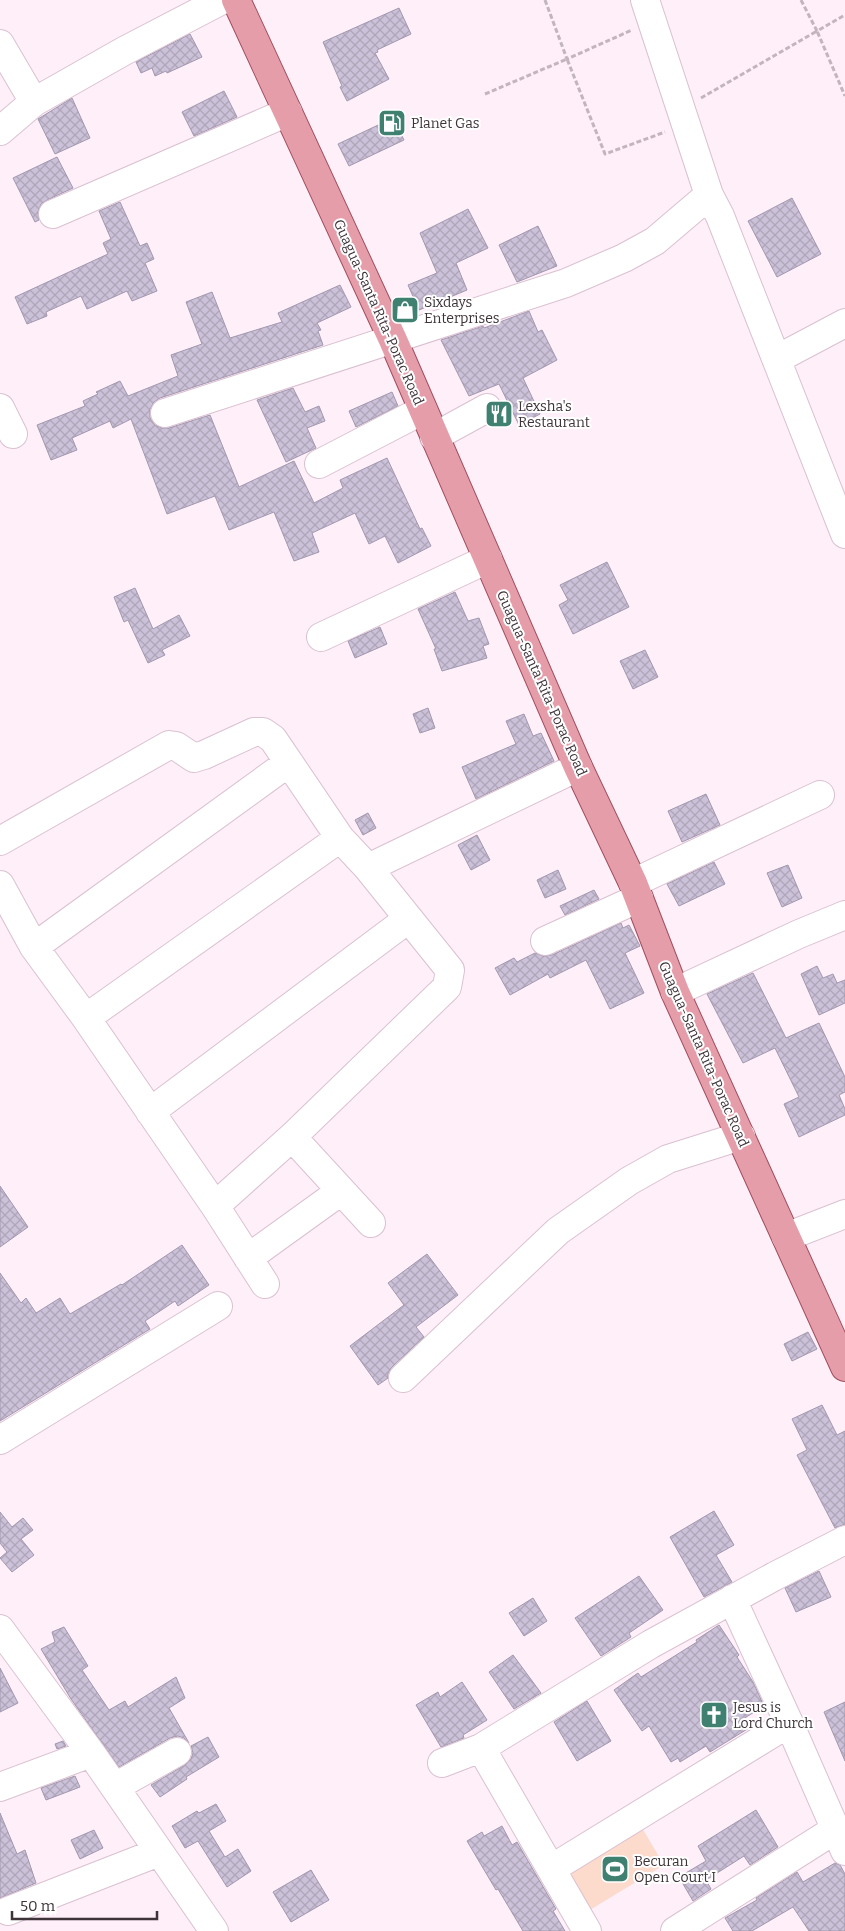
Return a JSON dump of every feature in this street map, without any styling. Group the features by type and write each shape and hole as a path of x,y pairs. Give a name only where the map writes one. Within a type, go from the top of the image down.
{"main road":[{"name":"Guagua-Santa Rita-Porac Road","path":"236,0 393,340 578,766 636,890 675,992 845,1367"}],"street":[{"path":"0,131 34,102 124,51 222,0"},
{"path":"645,0 709,195 720,216 777,358 845,534"},
{"path":"0,44 34,102"},
{"path":"53,214 288,112"},
{"path":"165,413 566,283 624,258 655,241 709,195"},
{"path":"777,358 845,323"},
{"path":"0,408 12,434"},
{"path":"434,437 487,408"},
{"path":"319,464 423,410"},
{"path":"321,638 488,559"},
{"path":"4,830 170,745 176,746 194,758 254,732 264,732 273,739 340,838 368,868 450,970 447,988 292,1137 215,1206"},
{"path":"34,947 288,763"},
{"path":"368,868 578,766"},
{"path":"545,941 636,890 820,795"},
{"path":"86,1018 340,838"},
{"path":"0,885 34,947 86,1018 215,1206 265,1284"},
{"path":"675,992 799,934 845,915"},
{"path":"150,1112 408,919"},
{"path":"403,1378 558,1231 629,1181 668,1159 741,1136"},
{"path":"292,1137 371,1223"},
{"path":"248,1258 341,1191"},
{"path":"786,1237 845,1214"},
{"path":"0,1440 218,1306"},
{"path":"442,1763 481,1748 651,1644 845,1540"},
{"path":"675,1931 840,1840 732,1599"},
{"path":"5,1644 91,1753 214,1931"},
{"path":"551,1869 789,1723"},
{"path":"481,1748 587,1931"},
{"path":"115,1787 176,1752"},
{"path":"0,1787 91,1753"},
{"path":"8,1911 159,1852"}],"path":[{"path":"545,0 605,154 673,129"},
{"path":"801,0 817,31 845,96"},
{"path":"697,101 845,15"},
{"path":"485,94 632,30 636,39"}],"shaded area":[{"name":"Becuran Open Court I","path":"642,1828 664,1865 588,1911 565,1873"}],"building":[{"path":"399,8 411,34 377,50 378,52 375,53 389,79 347,101 323,42"},
{"path":"190,34 202,57 167,73 166,71 155,76 152,68 141,73 136,62"},
{"path":"224,91 237,117 194,136 182,112"},
{"path":"72,98 90,138 55,154 38,119"},
{"path":"393,118 404,140 349,166 338,144"},
{"path":"57,157 73,188 41,204 38,212 39,220 35,222 13,178"},
{"path":"792,198 821,254 777,277 748,221"},
{"path":"120,202 140,246 147,243 154,259 145,263 157,291 132,301 127,291 87,309 81,296 46,312 47,316 27,324 15,297 108,254 103,243 111,239 99,211"},
{"path":"468,209 488,248 456,263 467,290 419,310 408,285 437,273 420,233"},
{"path":"538,226 557,266 517,282 499,245"},
{"path":"340,285 351,307 317,323 321,330 318,331 323,345 160,398 154,402 150,409 150,418 155,425 169,428 210,415 239,487 294,461 314,503 343,488 340,480 387,458 420,529 422,528 431,546 398,563 385,536 369,544 355,513 312,533 319,552 294,561 274,512 229,530 215,496 167,514 131,419 113,428 110,421 72,438 77,450 51,460 37,425 85,406 83,401 98,394 96,392 120,381 128,396 178,376 171,355 202,344 186,302 212,292 230,338 282,322 278,313"},
{"path":"410,299 417,315 402,320 396,305"},
{"path":"529,311 538,332 542,330 557,360 523,378 540,414 519,425 499,384 469,396 441,340 483,326 484,328"},
{"path":"293,388 305,412 319,406 325,421 307,428 316,448 286,462 257,400"},
{"path":"392,392 398,406 356,427 349,411"},
{"path":"607,562 629,607 573,634 559,605 568,600 560,585"},
{"path":"135,588 153,629 179,615 190,636 162,650 165,655 148,663 128,620 124,622 114,597"},
{"path":"455,592 468,621 479,618 489,644 483,646 487,658 442,671 434,649 436,649 418,609"},
{"path":"380,627 387,644 355,658 348,641"},
{"path":"645,650 658,677 633,689 620,661"},
{"path":"428,708 435,728 420,733 413,714"},
{"path":"524,714 533,736 541,733 554,761 476,799 462,767 516,744 506,721"},
{"path":"706,794 720,825 682,842 668,811"},
{"path":"368,813 376,828 363,835 355,820"},
{"path":"477,835 490,860 471,870 458,845"},
{"path":"714,862 725,884 679,906 667,884"},
{"path":"788,865 802,898 782,907 767,873"},
{"path":"558,870 566,889 545,898 537,880"},
{"path":"594,890 599,899 565,915 560,906"},
{"path":"621,923 623,928 629,925 640,946 625,953 644,993 610,1009 586,960 550,978 548,974 510,995 495,968 514,958 517,962 535,953 543,956 552,955"},
{"path":"817,966 823,978 833,974 837,983 845,980 845,1003 819,1015 801,974"},
{"path":"753,973 786,1038 819,1023 845,1077 845,1092 839,1095 845,1109 845,1115 799,1137 784,1104 799,1097 775,1048 743,1063 707,994"},
{"path":"0,1186 28,1227 0,1247"},
{"path":"182,1245 209,1285 178,1306 175,1301 145,1321 150,1329 0,1421 0,1273 21,1303 26,1298 36,1313 60,1298 70,1314 122,1285"},
{"path":"427,1254 458,1295 416,1327 424,1337 392,1367 388,1373 388,1378 378,1385 350,1346 404,1305 388,1283"},
{"path":"808,1332 817,1349 792,1361 784,1344"},
{"path":"822,1405 837,1435 845,1431 845,1524 835,1528 797,1455 807,1450 792,1419"},
{"path":"714,1511 734,1545 716,1555 732,1582 704,1597 670,1537"},
{"path":"0,1512 12,1527 23,1518 33,1530 21,1539 34,1555 12,1572 0,1558 7,1552 0,1543"},
{"path":"819,1571 831,1597 796,1612 785,1588"},
{"path":"639,1576 663,1610 629,1633 631,1637 601,1656 575,1618"},
{"path":"533,1598 547,1621 524,1636 509,1613"},
{"path":"719,1625 739,1655 737,1657 753,1682 764,1706 743,1719 749,1728 710,1752 706,1746 680,1762 678,1758 671,1762 649,1726 642,1731 614,1690 638,1673 641,1677 697,1642 696,1640"},
{"path":"64,1627 88,1666 82,1670 109,1710 125,1701 128,1707 176,1677 185,1698 169,1708 189,1743 184,1738 178,1736 170,1738 119,1767 71,1699 41,1649 55,1642 52,1632"},
{"path":"513,1655 541,1693 514,1709 489,1672"},
{"path":"0,1668 18,1703 0,1712"},
{"path":"462,1682 487,1720 463,1735 464,1738 441,1747 416,1705 438,1692 440,1697"},
{"path":"587,1701 611,1741 577,1761 554,1722"},
{"path":"845,1702 845,1761 824,1712"},
{"path":"208,1737 219,1757 186,1777 187,1779 160,1797 151,1785 185,1765 191,1759 193,1753 191,1746"},
{"path":"63,1741 66,1746 57,1749 55,1744"},
{"path":"75,1776 80,1787 46,1800 41,1788"},
{"path":"216,1804 226,1821 209,1831 225,1857 238,1849 251,1871 227,1887 198,1841 185,1848 172,1826 197,1811 199,1813"},
{"path":"756,1810 778,1847 750,1865 744,1856 706,1880 711,1889 693,1901 679,1877 706,1861 698,1846"},
{"path":"0,1813 17,1854 25,1850 36,1883 0,1898"},
{"path":"502,1826 512,1845 517,1842 556,1909 553,1911 565,1931 523,1931 467,1841 482,1832 484,1836"},
{"path":"94,1830 103,1848 80,1859 71,1840"},
{"path":"835,1863 840,1865 845,1874 845,1931 809,1931 793,1907 752,1931 733,1931 725,1918 757,1900 756,1898 797,1872 803,1882"},
{"path":"311,1870 329,1900 291,1922 273,1892"}],"place":[{"name":"Planet Gas","path":"392,123"},
{"name":"Sixdays Enterprises","path":"405,310"},
{"name":"Lexsha's Restaurant","path":"499,414"},
{"name":"Jesus is Lord Church","path":"714,1715"},
{"name":"Becuran Open Court I","path":"615,1869"}]}
